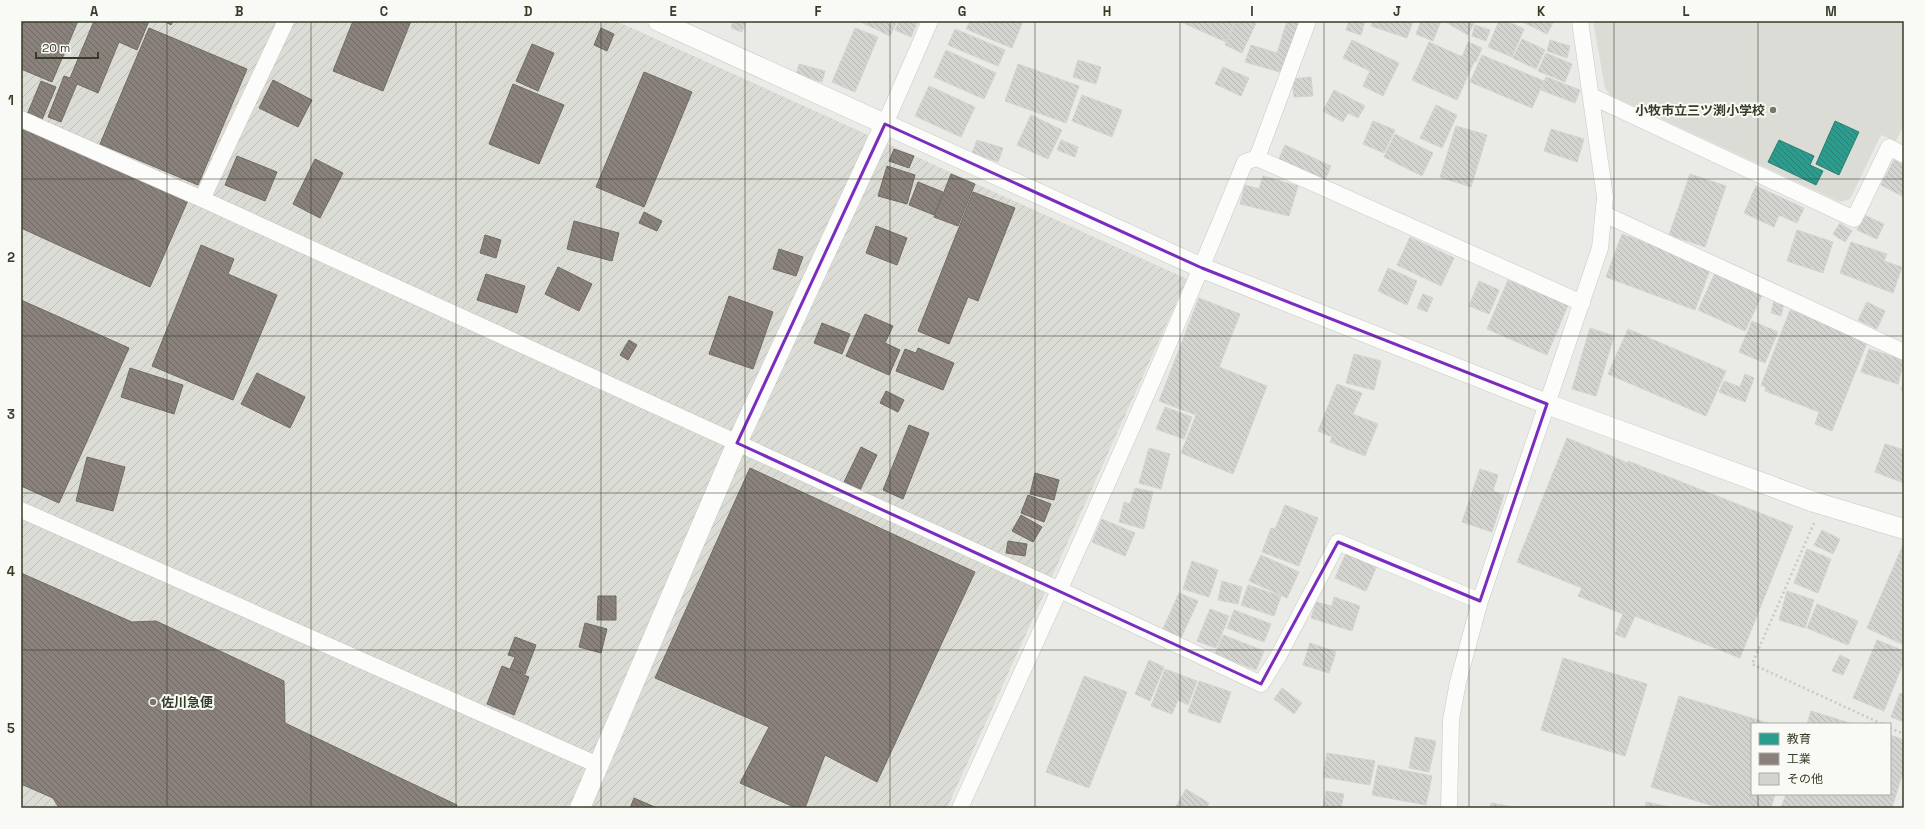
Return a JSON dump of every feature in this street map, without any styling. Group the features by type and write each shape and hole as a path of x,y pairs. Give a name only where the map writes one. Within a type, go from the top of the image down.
{"street":[{"path":"202,199 286,21"},
{"path":"658,21 1202,268 1547,404 1822,504 1904,529"},
{"path":"580,808 737,443 885,124 930,21"},
{"path":"1257,158 1308,21"},
{"path":"1449,808 1451,720 1458,682 1480,601 1600,248 1605,197 1580,21"},
{"path":"1591,96 1854,219 1889,148 1904,155"},
{"path":"21,119 202,199 1060,590 1261,684 1279,655 1338,542 1480,601"},
{"path":"960,808 1060,590 1202,268 1244,162 1257,158 1582,303"},
{"path":"1604,214 1904,352"},
{"path":"21,510 598,765"}],"path":[{"path":"1822,504 1752,664 1880,723"},
{"path":"1891,728 1904,734"}],"highlighted area":[{"path":"885,124 1202,268 1547,404 1480,601 1338,542 1261,684 737,443"}],"shaded area":[{"path":"21,21 616,21 1187,279 947,808 21,808"},
{"name":"小牧市立三ツ渕小学校","path":"1593,21 1904,21 1904,125 1896,141 1881,135 1850,199 1840,202 1610,95 1605,88"}],"building: 教育":[{"path":"1835,121 1859,132 1839,175 1816,164"},
{"path":"1779,140 1814,156 1810,165 1823,171 1816,185 1768,162"}],"building: 工業":[{"path":"21,21 78,21 52,82 21,69"},
{"path":"94,21 149,21 137,50 119,42 98,93 77,84 61,122 48,117 64,76 70,78"},
{"path":"164,21 173,21 171,25"},
{"path":"353,21 411,21 383,91 333,71"},
{"path":"149,28 247,69 198,185 100,144"},
{"path":"601,28 614,34 607,51 594,45"},
{"path":"532,44 554,53 538,91 516,81"},
{"path":"644,72 692,92 644,207 596,187"},
{"path":"273,80 312,100 298,127 259,108"},
{"path":"41,81 56,87 41,122 26,117"},
{"path":"513,84 564,105 539,164 489,144"},
{"path":"21,123 189,198 150,287 21,228"},
{"path":"894,149 914,156 909,168 889,161"},
{"path":"237,156 277,172 265,201 225,185"},
{"path":"315,159 343,173 320,218 293,204"},
{"path":"887,166 915,175 907,204 878,196"},
{"path":"951,174 975,184 958,226 934,217"},
{"path":"918,182 943,192 934,215 909,205"},
{"path":"973,192 1015,208 978,301 968,297 949,344 918,331"},
{"path":"644,212 662,221 657,231 639,223"},
{"path":"574,221 619,233 612,261 567,249"},
{"path":"876,226 907,238 897,265 866,253"},
{"path":"485,235 501,240 496,258 480,253"},
{"path":"201,245 234,259 228,274 277,295 233,400 152,366"},
{"path":"779,249 803,257 796,276 773,269"},
{"path":"558,267 592,284 579,311 545,294"},
{"path":"486,274 525,286 517,313 477,300"},
{"path":"729,296 773,312 753,369 709,354"},
{"path":"21,300 129,348 59,503 21,486"},
{"path":"865,314 893,326 885,343 900,350 889,375 846,356"},
{"path":"822,323 850,334 842,354 814,343"},
{"path":"629,340 637,345 628,360 620,355"},
{"path":"918,348 954,363 943,390 896,371 905,349 916,353"},
{"path":"130,368 183,385 174,414 121,397"},
{"path":"257,373 305,397 290,428 241,404"},
{"path":"886,391 904,400 898,412 880,403"},
{"path":"909,425 929,433 903,499 883,490"},
{"path":"861,447 877,455 860,490 844,482"},
{"path":"87,457 125,467 113,511 76,501"},
{"path":"750,468 975,572 877,782 825,755 805,808 796,808 740,783 769,727 655,678"},
{"path":"1035,473 1059,480 1054,500 1030,494"},
{"path":"1028,495 1051,504 1044,522 1021,513"},
{"path":"1021,515 1042,527 1033,542 1012,531"},
{"path":"1008,541 1027,544 1025,556 1006,553"},
{"name":"佐川急便","path":"21,573 132,622 156,621 284,681 285,723 457,805 456,808 59,808 53,798 21,784"},
{"path":"598,596 616,596 616,620 597,620"},
{"path":"585,623 607,629 601,653 579,647"},
{"path":"515,637 536,645 525,674 510,669 515,657 508,655"},
{"path":"502,666 529,677 514,715 487,704"},
{"path":"634,798 657,808 630,808"}],"building: その他":[{"path":"733,21 746,21 742,32 731,28"},
{"path":"864,21 897,21 890,36 863,23"},
{"path":"899,21 918,21 911,37 895,30"},
{"path":"970,21 1023,21 1012,48 966,29"},
{"path":"1179,21 1218,22 1235,21 1226,42"},
{"path":"1236,21 1257,21 1242,53 1225,45"},
{"path":"1287,21 1299,21 1283,73 1245,62 1251,45 1277,53"},
{"path":"1349,21 1365,21 1361,35 1346,30"},
{"path":"1373,21 1413,21 1407,38 1371,26"},
{"path":"1421,21 1441,21 1433,41 1416,34"},
{"path":"1444,21 1475,21 1468,35"},
{"path":"1499,21 1506,21 1524,29 1512,57 1488,47"},
{"path":"1521,21 1554,21 1547,34"},
{"path":"1475,25 1490,30 1486,41 1472,36"},
{"path":"855,28 878,37 855,92 832,82"},
{"path":"955,29 1005,50 998,66 948,45"},
{"path":"1522,39 1545,50 1536,69 1513,58"},
{"path":"1352,40 1399,63 1383,96 1363,86 1370,71 1343,58"},
{"path":"1550,40 1570,46 1567,58 1547,51"},
{"path":"1429,42 1474,62 1457,100 1412,80"},
{"path":"1468,42 1482,48 1476,62 1462,57"},
{"path":"946,50 996,73 984,99 934,77"},
{"path":"1546,53 1572,64 1565,82 1538,71"},
{"path":"1482,55 1544,81 1532,108 1470,82"},
{"path":"1078,60 1101,67 1096,84 1073,77"},
{"path":"799,64 825,71 822,82 796,75"},
{"path":"1018,64 1079,86 1066,123 1005,101"},
{"path":"1223,67 1249,78 1241,96 1215,84"},
{"path":"1311,77 1313,96 1294,97 1292,79"},
{"path":"1546,77 1580,90 1575,103 1541,90"},
{"path":"929,86 975,107 961,137 915,116"},
{"path":"1334,90 1365,106 1358,118 1348,113 1343,122 1323,111"},
{"path":"1082,95 1122,110 1112,137 1072,121"},
{"path":"1436,105 1457,115 1442,148 1420,138"},
{"path":"1031,115 1062,130 1048,159 1017,145"},
{"path":"1373,121 1395,130 1384,153 1363,144"},
{"path":"1456,126 1487,135 1471,187 1440,177"},
{"path":"1551,129 1584,139 1577,162 1544,151"},
{"path":"1395,134 1433,153 1422,176 1384,157"},
{"path":"977,140 1003,148 998,162 972,153"},
{"path":"1061,140 1078,147 1075,157 1057,150"},
{"path":"1285,145 1331,166 1323,184 1277,163"},
{"path":"1894,160 1904,165 1904,197 1881,185"},
{"path":"1690,174 1726,186 1705,247 1669,235"},
{"path":"1263,176 1298,186 1289,216 1240,204 1245,185 1259,189"},
{"path":"1756,186 1804,208 1797,223 1779,215 1774,227 1744,213"},
{"path":"1864,215 1884,224 1877,239 1857,230"},
{"path":"1840,223 1852,231 1845,242 1833,234"},
{"path":"1797,230 1833,242 1823,273 1787,261"},
{"path":"1622,234 1711,267 1695,310 1606,277"},
{"path":"1410,237 1454,258 1441,286 1397,265"},
{"path":"1851,242 1887,254 1884,261 1902,267 1893,293 1840,273"},
{"path":"1388,268 1417,281 1407,305 1378,291"},
{"path":"1715,273 1762,295 1745,331 1698,310"},
{"path":"1508,280 1568,305 1547,355 1487,329"},
{"path":"1479,281 1499,290 1489,314 1469,306"},
{"path":"1423,294 1433,298 1427,312 1417,308"},
{"path":"1199,298 1240,314 1219,367 1267,386 1233,474 1181,453 1196,415 1159,401"},
{"path":"1774,300 1784,303 1781,316 1771,313"},
{"path":"1867,302 1885,311 1877,329 1858,320"},
{"path":"1790,310 1868,340 1832,431 1815,424 1819,412 1765,391 1766,387 1761,385"},
{"path":"1752,321 1778,332 1765,363 1739,352"},
{"path":"1590,328 1614,336 1596,396 1572,389"},
{"path":"1628,329 1726,371 1706,416 1608,374"},
{"path":"1869,349 1904,360 1898,384 1861,372"},
{"path":"1354,354 1381,361 1374,390 1346,383"},
{"path":"1745,374 1754,378 1745,402 1719,392 1724,381 1740,387"},
{"path":"1904,381 1904,391 1901,390"},
{"path":"1337,384 1362,393 1353,414 1378,424 1365,456 1330,442 1332,437 1318,431"},
{"path":"1165,407 1192,417 1184,439 1156,429"},
{"path":"1567,438 1793,526 1740,658 1635,616 1625,638 1615,634 1623,614 1578,596 1582,588 1517,562"},
{"path":"1885,444 1904,450 1904,483 1875,472"},
{"path":"1149,448 1170,454 1161,489 1139,483"},
{"path":"1480,469 1498,475 1493,491 1504,495 1492,532 1462,522"},
{"path":"1135,488 1153,492 1144,529 1119,522 1124,502 1130,504"},
{"path":"1285,505 1318,518 1299,566 1262,552 1271,528 1275,529"},
{"path":"1102,519 1135,533 1125,556 1092,542"},
{"path":"1822,530 1840,539 1833,554 1814,545"},
{"path":"1903,545 1904,546 1904,645 1867,628"},
{"path":"1807,549 1831,559 1818,593 1794,583"},
{"path":"1346,553 1377,566 1366,591 1335,578"},
{"path":"1261,555 1299,572 1287,598 1249,581"},
{"path":"1192,561 1218,570 1209,597 1183,589"},
{"path":"1222,581 1242,587 1238,604 1218,600"},
{"path":"1248,585 1281,596 1274,616 1241,605"},
{"path":"1787,591 1814,600 1805,628 1779,620"},
{"path":"1179,593 1198,601 1180,640 1162,631"},
{"path":"1334,597 1360,606 1352,631 1311,618 1316,602 1332,606"},
{"path":"1817,604 1858,621 1848,645 1807,628"},
{"path":"1210,609 1229,616 1216,648 1197,641"},
{"path":"1234,610 1271,624 1264,642 1227,628"},
{"path":"1223,635 1264,651 1256,670 1215,654"},
{"path":"1877,640 1904,651 1904,661 1884,711 1853,698"},
{"path":"1310,643 1336,652 1329,673 1303,665"},
{"path":"1840,655 1850,660 1843,675 1832,671"},
{"path":"1563,658 1647,684 1625,756 1541,730"},
{"path":"1149,660 1164,667 1150,701 1135,694"},
{"path":"1165,669 1197,681 1188,705 1178,700 1172,714 1151,706"},
{"path":"1084,676 1127,692 1089,788 1046,772"},
{"path":"1199,681 1231,692 1220,723 1188,712"},
{"path":"1282,688 1302,703 1294,714 1274,699"},
{"path":"1900,693 1904,695 1904,722 1891,717"},
{"path":"1679,696 1768,723 1751,723 1751,795 1775,795 1771,808 1720,808 1651,787"},
{"path":"1811,711 1850,723 1807,723"},
{"path":"1891,735 1904,740 1904,776 1902,775 1892,808 1781,808 1786,795 1891,795"},
{"path":"1415,737 1436,741 1429,772 1409,768"},
{"path":"1327,753 1375,761 1370,785 1323,777"},
{"path":"1378,765 1432,776 1426,805 1372,795"},
{"path":"1186,789 1209,803 1206,808 1175,808"},
{"path":"1326,791 1344,794 1341,808 1323,808"},
{"path":"1646,802 1674,808 1645,808"},
{"path":"1491,803 1518,808 1490,808"}],"place":[{"name":"小牧市立三ツ渕小学校","path":"1773,110"},
{"name":"佐川急便","path":"153,702"}]}
